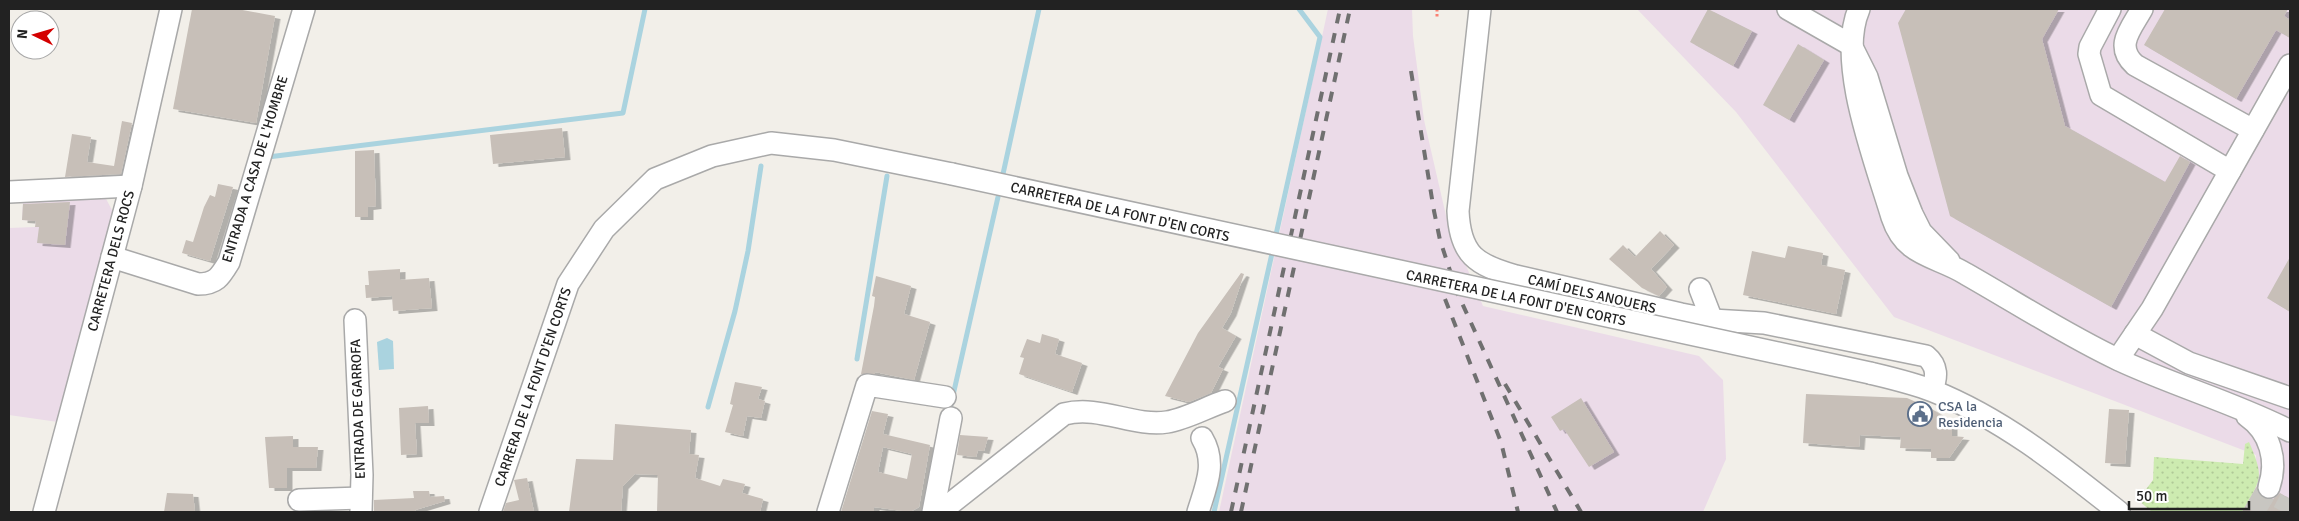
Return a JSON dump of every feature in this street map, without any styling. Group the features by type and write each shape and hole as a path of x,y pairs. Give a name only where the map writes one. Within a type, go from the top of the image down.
{"street":[{"name":"CARRETERA DELS ROCS","path":"44,512 131,186 171,9"},
{"name":"ENTRADA A CASA DE L'HOMBRE","path":"112,257 198,284 210,284 218,280 228,262 304,9"},
{"name":"CAMÍ DELS ANOUERS","path":"1480,9 1458,211 1462,242 1471,254 1494,270 1712,320 1764,323 1926,356 1933,362 1936,370 1936,380 1932,390"},
{"path":"1788,9 1851,46"},
{"path":"1859,9 1852,27 1851,46 1867,77 1897,176 1912,214 1921,232 1932,246 1958,269 2082,342 2290,432"},
{"path":"2110,9 2090,47 2089,54 2101,94 2230,171"},
{"path":"2142,9 2126,38 2124,50 2127,58 2135,65 2253,130"},
{"path":"2118,359 2135,334 2290,65"},
{"name":"CARRERA DE LA FONT D'EN CORTS","path":"490,512 568,284 604,229 655,179 712,156 771,143 834,150 952,174"},
{"name":"CARRETERA DE LA FONT D'EN CORTS","path":"952,174 1870,373 1932,390 1966,406 2024,439 2119,512"},
{"path":"9,192 131,186"},
{"path":"1700,289 1712,320"},
{"name":"ENTRADA DE GARROFA","path":"299,500 361,505 354,320"},
{"path":"2135,334 2189,363 2290,398"},
{"path":"828,512 867,385 945,397"},
{"path":"940,512 1064,414 1077,411 1092,412 1151,422 1168,422 1225,401"},
{"path":"2236,409 2262,430 2272,449 2273,465 2268,487"},
{"path":"933,512 951,418"},
{"path":"1198,512 1211,472 1209,450 1202,438"},
{"name":"CARRETERA DE LA FONT D'EN CORTS","path":"2061,466 2102,512"}],"path":[{"path":"1437,9 1437,16"}],"shaded area":[{"path":"1328,9 1412,9 1413,36 1424,120 1447,220 1483,306 1699,356 1723,380 1726,459 1703,512 1219,512"},
{"path":"1637,9 2290,9 2290,512 2254,491 2256,455 1894,317 1736,112"},
{"path":"104,195 113,212 58,422 9,415 9,228 35,227 36,221 22,220 23,201"}],"green space":[{"path":"2249,442 2257,464 2259,478 2242,512 2152,512 2138,500 2153,480 2154,457 2243,464 2245,444"}],"water":[{"path":"387,338 393,341 394,369 379,370 377,342"}],"building":[{"path":"192,9 237,9 275,16 256,123 173,109"},
{"path":"1708,9 1752,31 1733,66 1690,42"},
{"path":"1906,9 2059,9 2042,39 2065,126 2165,182 2180,156 2190,162 2111,307 1950,216 1898,23"},
{"path":"2165,9 2288,9 2284,16 2290,20 2290,38 2276,30 2236,99 2144,45"},
{"path":"1798,44 1824,60 1789,120 1763,105"},
{"path":"122,121 132,123 121,174 65,177 72,134 91,137 87,162 114,166"},
{"path":"562,128 565,157 493,164 490,135"},
{"path":"374,150 376,206 368,207 368,217 355,217 355,151"},
{"path":"218,184 233,187 210,261 182,253 186,240 193,242 204,207 210,195 215,197"},
{"path":"70,202 65,245 37,243 39,227 35,227 36,221 22,220 23,204"},
{"path":"1660,231 1674,245 1651,269 1667,287 1659,296 1642,288 1609,259 1623,245 1635,257"},
{"path":"1788,246 1823,253 1821,265 1845,270 1836,314 1743,295 1752,251 1785,258"},
{"path":"2290,257 2290,312 2267,298"},
{"path":"400,269 400,280 429,278 432,308 393,311 392,296 366,298 365,285 369,285 368,271"},
{"path":"1241,273 1244,274 1231,313 1222,328 1236,336 1218,367 1223,369 1211,393 1189,402 1165,396 1198,333"},
{"path":"876,276 911,286 904,314 930,322 914,380 875,372 875,374 861,374 874,306 875,297 872,296"},
{"path":"1042,334 1059,339 1055,354 1082,363 1072,392 1019,374 1024,358 1020,357 1027,339 1040,343"},
{"path":"735,382 762,387 758,399 765,401 761,418 747,416 743,436 725,432 733,405 730,404"},
{"path":"1806,394 1907,398 1932,409 1952,423 1952,436 1964,437 1949,458 1931,458 1931,449 1900,448 1901,437 1860,435 1859,447 1803,443"},
{"path":"1581,398 1614,452 1589,467 1564,429 1560,431 1551,417"},
{"path":"428,406 429,423 415,423 417,454 401,455 399,408"},
{"path":"2109,409 2129,410 2125,464 2105,463"},
{"path":"872,411 888,414 883,434 930,445 919,507 910,512 874,507 874,512 841,512","holes":["883,447 912,454 907,479 878,472"]},
{"path":"615,424 691,430 689,454 699,455 695,478 720,486 723,479 745,484 742,493 763,499 760,512 657,512 658,475 635,474 623,486 621,512 569,512 576,459 613,460"},
{"path":"960,435 988,437 984,451 978,450 976,457 957,455"},
{"path":"293,436 293,447 318,447 316,468 287,468 287,488 269,488 265,437"},
{"path":"527,478 534,512 503,512 506,503 519,500 514,480"},
{"path":"2257,486 2260,496 2265,499 2273,499 2280,493 2290,499 2290,512 2242,512"},
{"path":"413,491 429,491 430,497 444,496 445,501 415,510 416,512 374,512 374,500 414,498"},
{"path":"167,493 193,494 195,512 164,512"}],"waterway":[{"path":"268,157 623,113 645,9"},
{"path":"1003,174 1039,9"},
{"path":"1275,239 1320,37 1299,9"},
{"path":"708,407 735,311 748,251 761,166"},
{"path":"857,359 887,176"},
{"path":"949,413 998,197"},
{"path":"1214,512 1273,249"}],"tunnel":[{"path":"2254,512 2269,487"},
{"path":"2283,512 2290,499"}],"railway":[{"path":"1231,512 1340,9"},
{"path":"1241,512 1350,9"},
{"path":"1411,71 1440,240 1457,292 1557,512"},
{"path":"1445,299 1501,442 1518,512"},
{"path":"1505,384 1581,512"}],"place":[{"name":"CSA la Residencia","path":"1920,414"}]}
